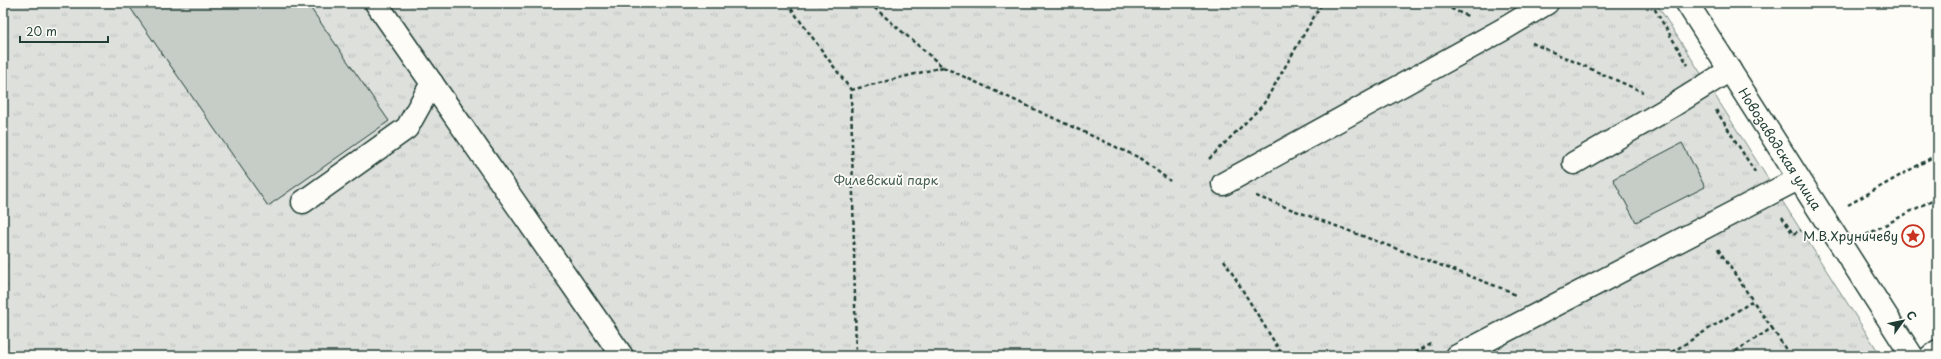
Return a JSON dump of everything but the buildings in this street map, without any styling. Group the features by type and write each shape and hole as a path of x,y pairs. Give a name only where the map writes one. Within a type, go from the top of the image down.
{"street":[{"path":"376,3 622,356"},
{"path":"1223,184 1502,30 1547,3"},
{"name":"Новозаводская улица","path":"1687,3 1822,218 1912,356"},
{"path":"1574,163 1674,105 1730,70"},
{"path":"303,202 407,128 432,83"},
{"path":"1457,356 1798,178"},
{"path":"1931,356 1938,351"}],"path":[{"path":"787,3 851,90 856,356"},
{"path":"869,3 943,67 1142,160 1170,181"},
{"path":"1210,159 1263,105 1322,3"},
{"path":"1438,3 1674,105"},
{"path":"1650,3 1793,234 1938,154"},
{"path":"851,90 943,67"},
{"path":"1223,184 1509,291 1519,298"},
{"path":"1841,247 1938,198"},
{"path":"1704,227 1790,356"},
{"path":"1224,260 1282,356"},
{"path":"1666,356 1752,301"},
{"path":"1728,356 1772,328"}],"green space":[{"name":"Филевский парк","path":"3,3 1656,3 1881,356 3,356"}],"place":[{"name":"М.В.Хруничеву","path":"1913,236"}]}
